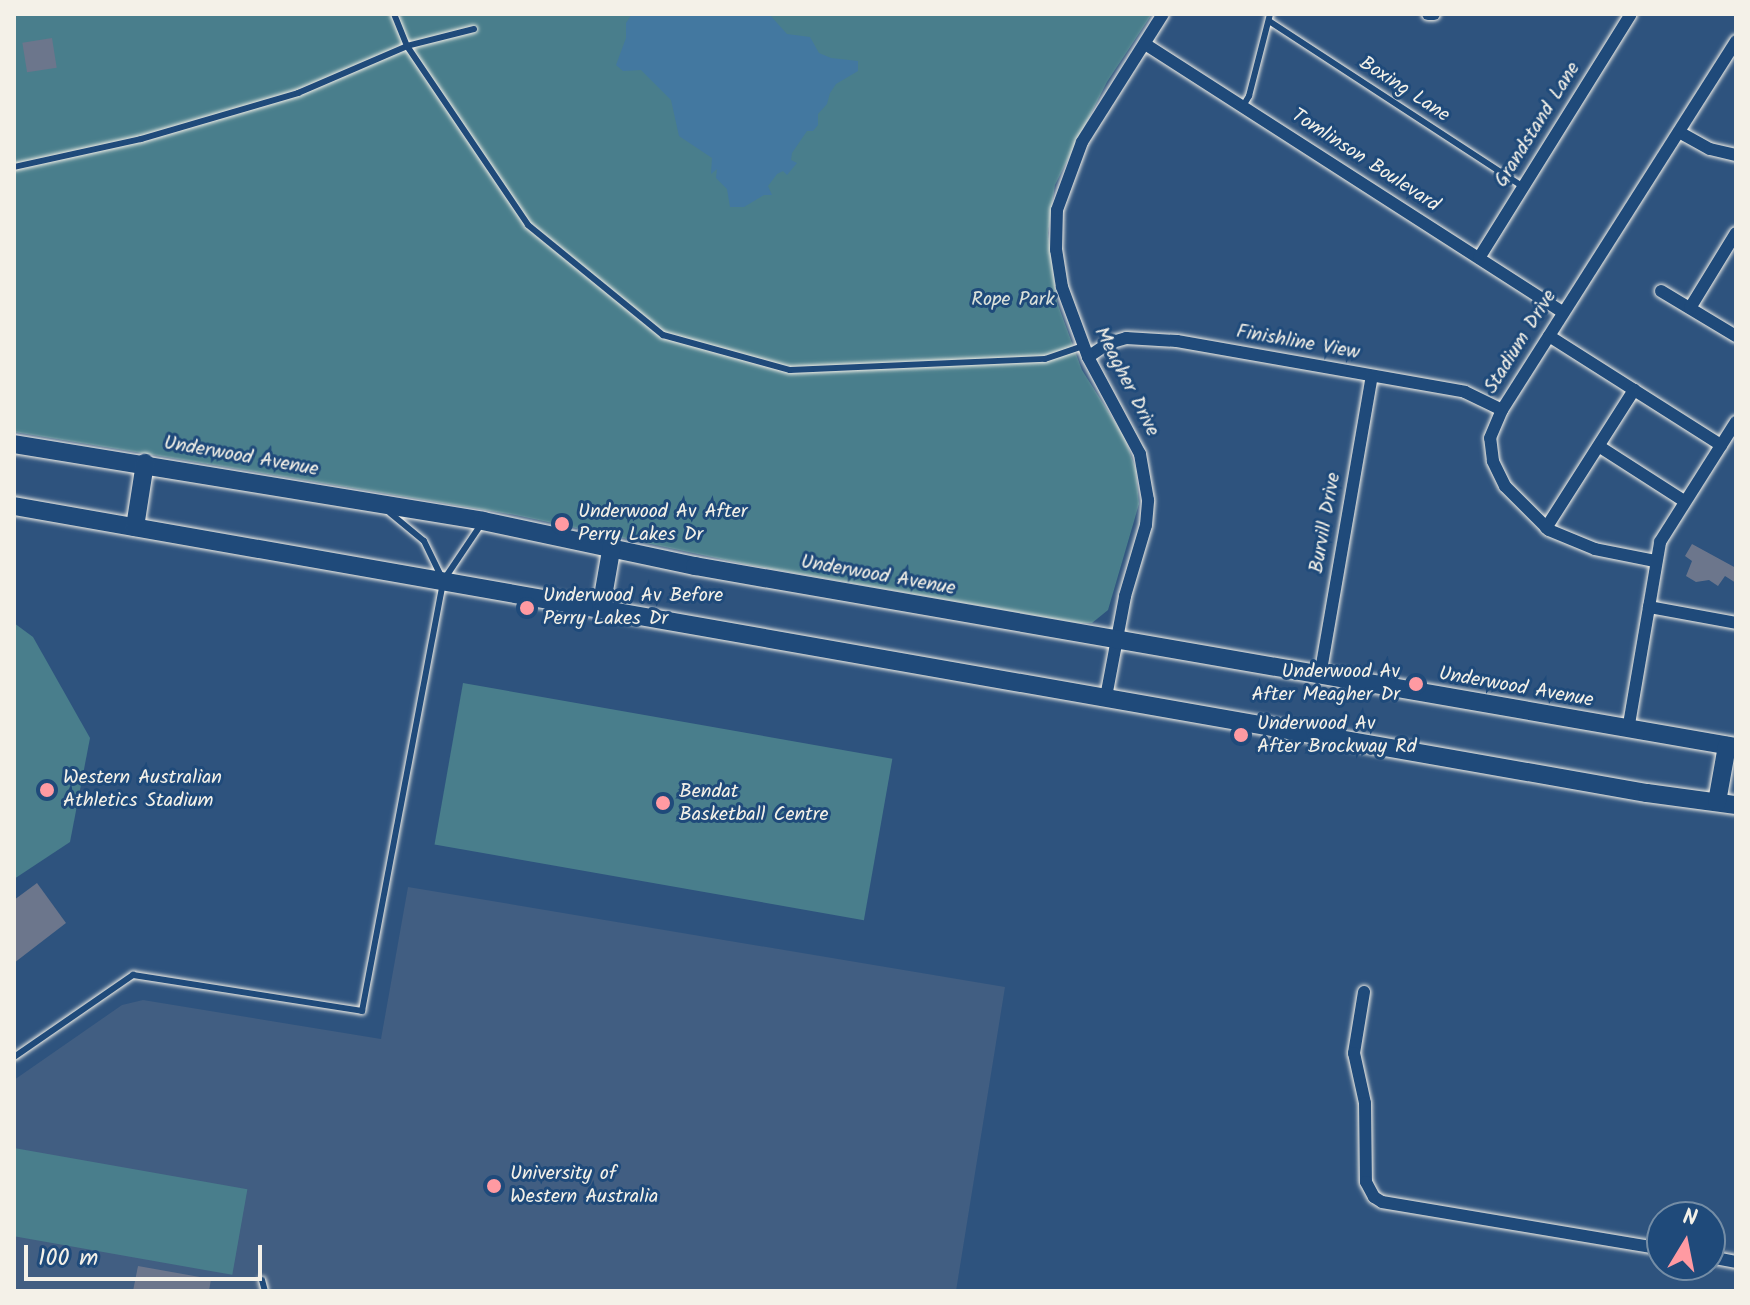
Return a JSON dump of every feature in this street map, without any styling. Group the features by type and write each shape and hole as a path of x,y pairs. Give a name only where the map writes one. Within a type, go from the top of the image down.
{"main road":[{"name":"Underwood Avenue","path":"14,444 145,463 483,521 612,545 695,566 1732,747"},
{"path":"135,527 145,463"},
{"path":"14,506 1736,805"},
{"path":"601,608 612,545"},
{"path":"1717,802 1732,747"}],"street":[{"name":"Meagher Drive","path":"1106,697 1116,640 1146,525 1148,500 1140,454 1086,351 1062,287 1056,250 1057,210 1082,142 1163,14"},
{"name":"Grandstand Lane","path":"1479,258 1631,14"},
{"name":"Stadium Drive","path":"1655,561 1570,542 1546,528 1515,499 1498,474 1490,438 1502,410 1736,41"},
{"name":"Tomlinson Boulevard","path":"1145,44 1563,312"},
{"path":"1679,132 1710,149 1736,155"},
{"path":"1690,308 1736,233"},
{"path":"1661,291 1736,336"},
{"path":"1549,336 1634,390 1728,441"},
{"name":"Finishline View","path":"1086,351 1109,343 1147,338 1465,392 1502,410"},
{"name":"Burvill Drive","path":"1320,676 1372,376"},
{"path":"1546,528 1634,390"},
{"path":"1628,730 1660,542 1684,501 1728,441 1736,422"},
{"path":"1600,447 1684,501"},
{"path":"1649,607 1736,623"},
{"path":"1364,992 1354,1053 1365,1103 1366,1182 1374,1197 1382,1202 1646,1246"}],"lane":[{"path":"394,14 407,46 528,225 663,335 790,370 1045,359 1086,351"},
{"path":"1243,106 1249,96 1270,17"},
{"name":"Boxing Lane","path":"1270,17 1522,186"},
{"path":"14,167 141,139 242,112 298,93 407,46 474,29"},
{"path":"376,503 424,541 443,581"},
{"path":"14,1057 133,975 362,1011 443,581 483,521"},
{"path":"262,1280 265,1291"}],"shaded area":[{"path":"632,14 769,14 787,34 810,37 819,53 831,58 858,61 858,71 836,84 827,104 818,114 818,125 813,131 807,131 792,153 791,160 797,163 787,175 783,171 777,174 768,186 772,195 764,195 744,207 730,207 727,189 716,178 717,169 711,174 712,158 679,136 671,100 641,70 623,71 616,65 626,38 626,23"},
{"name":"University of Western Australia","path":"408,887 1005,987 956,1291 14,1291 14,1080 122,1005 143,1000 381,1039"}],"green space":[{"name":"Rope Park","path":"14,14 1152,14 1107,82 1055,185 1048,233 1057,302 1082,370 1125,438 1136,470 1139,504 1108,610 1092,623 1078,623 744,564 515,515 14,432"},
{"name":"Western Australian Athletics Stadium","path":"14,623 33,637 90,738 70,842 14,879"},
{"name":"Bendat Basketball Centre","path":"463,683 892,759 864,920 435,845"},
{"path":"14,1148 247,1189 232,1275 14,1236"}],"building":[{"path":"52,38 57,68 27,72 22,43"},
{"path":"1692,544 1736,568 1736,583 1725,576 1718,586 1709,580 1696,582 1686,576 1692,561 1685,556"},
{"path":"37,883 66,923 14,963 14,900"},
{"path":"138,1266 211,1279 209,1291 133,1291"}],"place":[{"name":"Underwood Av After Perry Lakes Dr","path":"562,524"},
{"name":"Underwood Av Before Perry Lakes Dr","path":"527,608"},
{"name":"Underwood Av After Meagher Dr","path":"1416,684"},
{"name":"Underwood Av After Brockway Rd","path":"1241,735"},
{"name":"Western Australian Athletics Stadium","path":"47,790"},
{"name":"Bendat Basketball Centre","path":"663,803"},
{"name":"University of Western Australia","path":"494,1186"}]}
